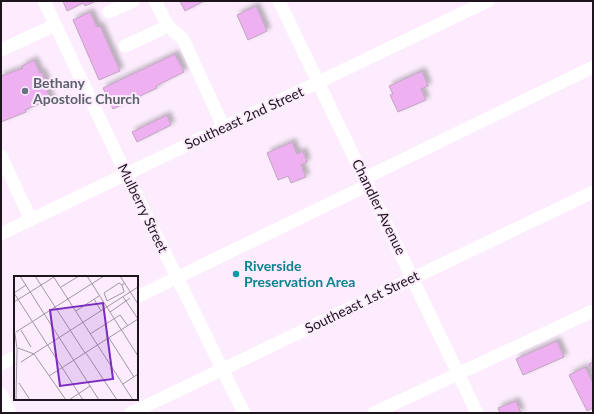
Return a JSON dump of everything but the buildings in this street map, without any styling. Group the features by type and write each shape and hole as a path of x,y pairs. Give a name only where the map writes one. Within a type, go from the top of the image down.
{"street":[{"name":"Mulberry Street","path":"44,1 126,174 244,413"},
{"path":"109,12 133,1"},
{"path":"155,1 168,26 183,40 224,128"},
{"name":"Chandler Avenue","path":"279,1 477,413"},
{"name":"Southeast 2nd Street","path":"1,234 488,1"},
{"path":"1,50 55,25"},
{"path":"125,46 168,26"},
{"path":"138,297 593,67"},
{"path":"1,156 31,220"},
{"name":"Southeast 1st Street","path":"131,413 593,192"},
{"path":"374,413 593,310"},
{"path":"1,364 14,358"},
{"path":"1,394 10,413"}],"place":[{"name":"Bethany Apostolic Church","path":"25,91"},
{"name":"Riverside Preservation Area","path":"236,274"}]}
